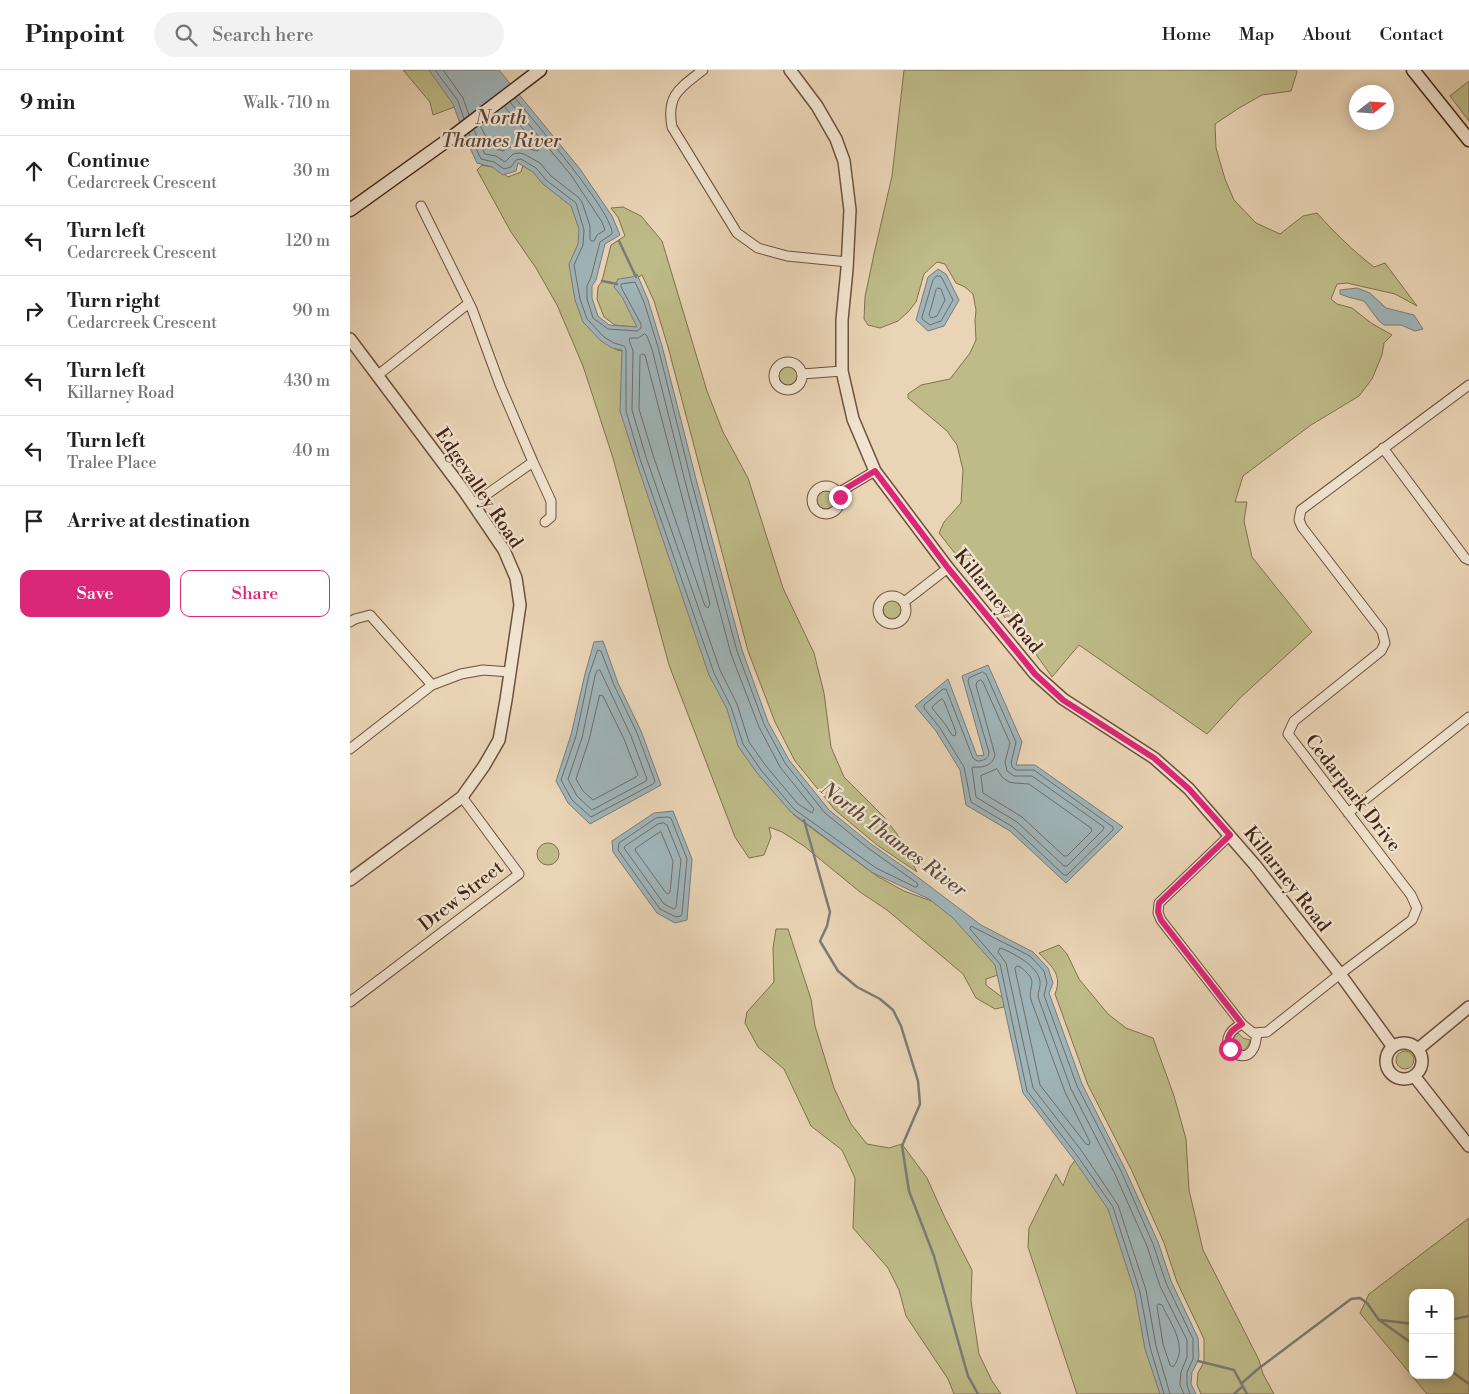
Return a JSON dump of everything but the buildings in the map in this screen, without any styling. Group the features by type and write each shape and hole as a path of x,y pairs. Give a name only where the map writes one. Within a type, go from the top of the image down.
{"main road":[{"path":"1413,70 1469,140"},
{"path":"350,210 452,137 537,72"}],"street":[{"path":"703,70 678,90 672,99 670,108 672,127 737,234 758,248 787,256 848,262"},
{"name":"Killarney Road","path":"790,70 817,106 836,138 844,161 850,210 848,262 842,320 842,371 853,419 875,471 948,568 1035,674 1063,700 1154,758 1189,789 1230,835 1340,974 1393,1047"},
{"path":"420,206 469,303 500,385 551,501 551,517 545,522"},
{"path":"378,376 469,303"},
{"name":"Edgevalley Road","path":"350,339 473,504 504,550 516,578 520,605 499,740 484,766 462,797 350,880"},
{"path":"802,374 842,371"},
{"name":"Cedarpark Drive","path":"1340,974 1412,920 1417,908 1411,895 1288,734 1294,721 1381,651 1385,643 1382,631 1302,527 1299,520 1301,510 1469,385"},
{"path":"1383,448 1465,558 1469,560"},
{"path":"473,504 533,462"},
{"path":"838,493 875,471"},
{"path":"904,602 948,568"},
{"path":"350,622 370,615 432,684"},
{"path":"350,749 432,684 461,674 482,670 510,672"},
{"path":"1348,813 1469,717"},
{"name":"Drew Street","path":"350,1002 518,874 462,797"},
{"path":"1230,835 1159,903 1158,912 1161,920 1242,1024 1249,1031 1257,1034 1267,1032 1340,974"},
{"path":"1418,1048 1469,1007"},
{"path":"1242,1024 1232,1030 1227,1040 1230,1049 1236,1055 1244,1056 1251,1052 1255,1046 1257,1034"},
{"path":"1400,1043 1406,1043 1418,1048 1423,1062 1415,1077 1405,1080 1393,1076 1389,1071 1386,1061 1387,1054 1393,1047 1400,1043"},
{"path":"1415,1077 1469,1146"}],"shaded area":[{"path":"403,70 432,70 457,106 433,115 430,102"},
{"path":"904,70 1296,70 1291,91 1262,95 1215,124 1216,148 1225,179 1234,200 1256,223 1280,234 1303,216 1317,213 1344,241 1374,267 1385,263 1417,306 1395,294 1347,283 1337,284 1331,299 1337,304 1352,308 1371,323 1392,335 1384,343 1382,355 1372,379 1359,396 1311,425 1243,476 1235,502 1247,502 1244,521 1252,557 1312,632 1240,698 1207,734 1079,645 1052,677 1033,650 1028,647 939,533 944,522 961,503 963,470 957,445 947,431 908,398 908,394 921,385 950,379 970,353 976,340 976,310 973,294 965,287 956,283 945,264 937,262 924,274 916,302 898,321 880,328 868,325 864,319 865,297 892,176"},
{"path":"1469,81 1469,121 1450,96"},
{"path":"482,165 497,168 508,177 521,172 523,165 538,173 576,208 584,230 574,265 606,343 617,350 626,352 760,775 795,816 877,876 904,891 934,902 957,920 999,966 998,975 986,979 986,985 1007,1001 1008,1006 995,1009 976,998 963,974 887,910 860,892 804,846 782,832 769,827 771,837 764,855 749,858 735,837 669,665 613,458 583,366 557,305 536,268 511,232 477,170"},
{"path":"623,207 641,216 662,241 707,391 723,432 748,478 783,588 814,653 824,693 831,747 844,777 883,816 897,834 917,872 877,845 835,810 795,761 775,722 748,651 668,347 654,301 642,275 637,278 642,328 615,325 604,317 597,299 598,287 602,281 611,245 625,236 618,217 611,208"},
{"path":"788,366 795,369 798,376 795,383 788,386 781,383 778,376 781,369"},
{"path":"826,491 833,494 836,501 833,508 826,511 819,508 816,501 819,494"},
{"path":"893,600 900,603 903,610 900,617 893,620 886,617 883,610 886,603"},
{"path":"548,843 556,846 559,854 556,862 548,865 540,862 537,854 540,846"},
{"path":"776,929 788,929 811,999 815,1026 834,1088 851,1124 867,1144 889,1148 902,1144 927,1178 972,1270 971,1301 979,1354 992,1381 1001,1394 954,1394 948,1379 906,1316 899,1290 888,1268 853,1228 855,1178 842,1150 811,1126 784,1069 758,1047 745,1023 747,1012 774,982 773,948"},
{"path":"1059,945 1067,954 1079,979 1108,1014 1126,1028 1153,1038 1174,1096 1186,1139 1189,1190 1203,1250 1259,1360 1263,1374 1274,1394 1201,1394 1197,1385 1198,1373 1204,1362 1204,1339 1177,1282 1164,1243 1131,1169 1088,1085 1055,994 1058,981 1057,976 1039,953"},
{"path":"1238,1033 1243,1038 1250,1040 1248,1046 1240,1050 1234,1047 1233,1043"},
{"path":"1401,1051 1409,1051 1414,1056 1412,1067 1401,1069 1396,1064 1396,1056"},
{"path":"1076,1159 1112,1211 1120,1230 1163,1394 1077,1394 1028,1247 1029,1228 1056,1174 1063,1186 1070,1167"},
{"path":"1469,1218 1469,1394 1427,1394 1415,1379 1454,1379 1454,1289 1409,1289 1409,1372 1360,1313 1369,1294"}],"water":[{"name":"North Thames River","path":"429,70 499,70 580,169 612,216 620,235 605,244 596,280 592,286 592,298 598,316 609,325 637,327 622,297 614,287 618,279 632,277 637,274 648,300 662,346 742,650 768,722 789,760 829,810 871,844 981,925 1033,952 1048,968 1053,983 1049,993 1082,1084 1125,1169 1158,1242 1171,1281 1198,1338 1199,1356 1192,1372 1191,1384 1196,1394 1160,1394 1145,1349 1135,1293 1108,1209 1072,1157 1023,1093 995,965 953,918 929,899 873,873 791,812 757,773 738,746 727,709 709,675 620,411 622,350 612,348 601,341 583,322 575,300 569,264 578,244 579,229 571,206 543,184 533,172 518,163 516,171 503,175 492,167 477,163 453,104"},
{"path":"938,269 946,274 959,300 944,326 928,331 916,320 928,277"},
{"path":"1357,288 1370,293 1386,308 1414,315 1423,329 1415,331 1401,325 1384,325 1364,301 1340,294 1340,290"},
{"path":"603,641 618,683 641,731 661,785 590,824 568,803 556,781 571,735 594,642"},
{"path":"988,665 1022,742 1016,765 1035,765 1123,827 1066,883 1010,831 966,805 960,770 936,731 915,706 948,679 977,756 984,755 962,676"},
{"path":"673,811 692,859 687,920 675,923 657,913 613,852 612,841 654,813"}],"waterway":[{"name":"North Thames River","path":"619,241 636,277"},
{"path":"602,281 617,284"},
{"path":"804,820 830,912 827,926 820,941 838,971 857,987 880,999 893,1010 901,1026 918,1081 920,1104 902,1146 909,1191 934,1256 968,1376 978,1394"},
{"path":"1242,1383 1351,1299 1360,1298 1367,1303 1379,1320 1409,1341"},
{"path":"1454,1319 1469,1316"},
{"path":"1381,1320 1409,1324"},
{"path":"1198,1361 1234,1370 1247,1394"},
{"path":"1454,1373 1469,1384"},
{"path":"1234,1394 1243,1386"}],"route":[{"path":"840,497 838,493 875,471 948,568 1035,674 1063,700 1154,758 1189,789 1230,835 1159,903 1158,912 1161,920 1242,1024 1228,1035 1227,1040 1230,1049"}]}
